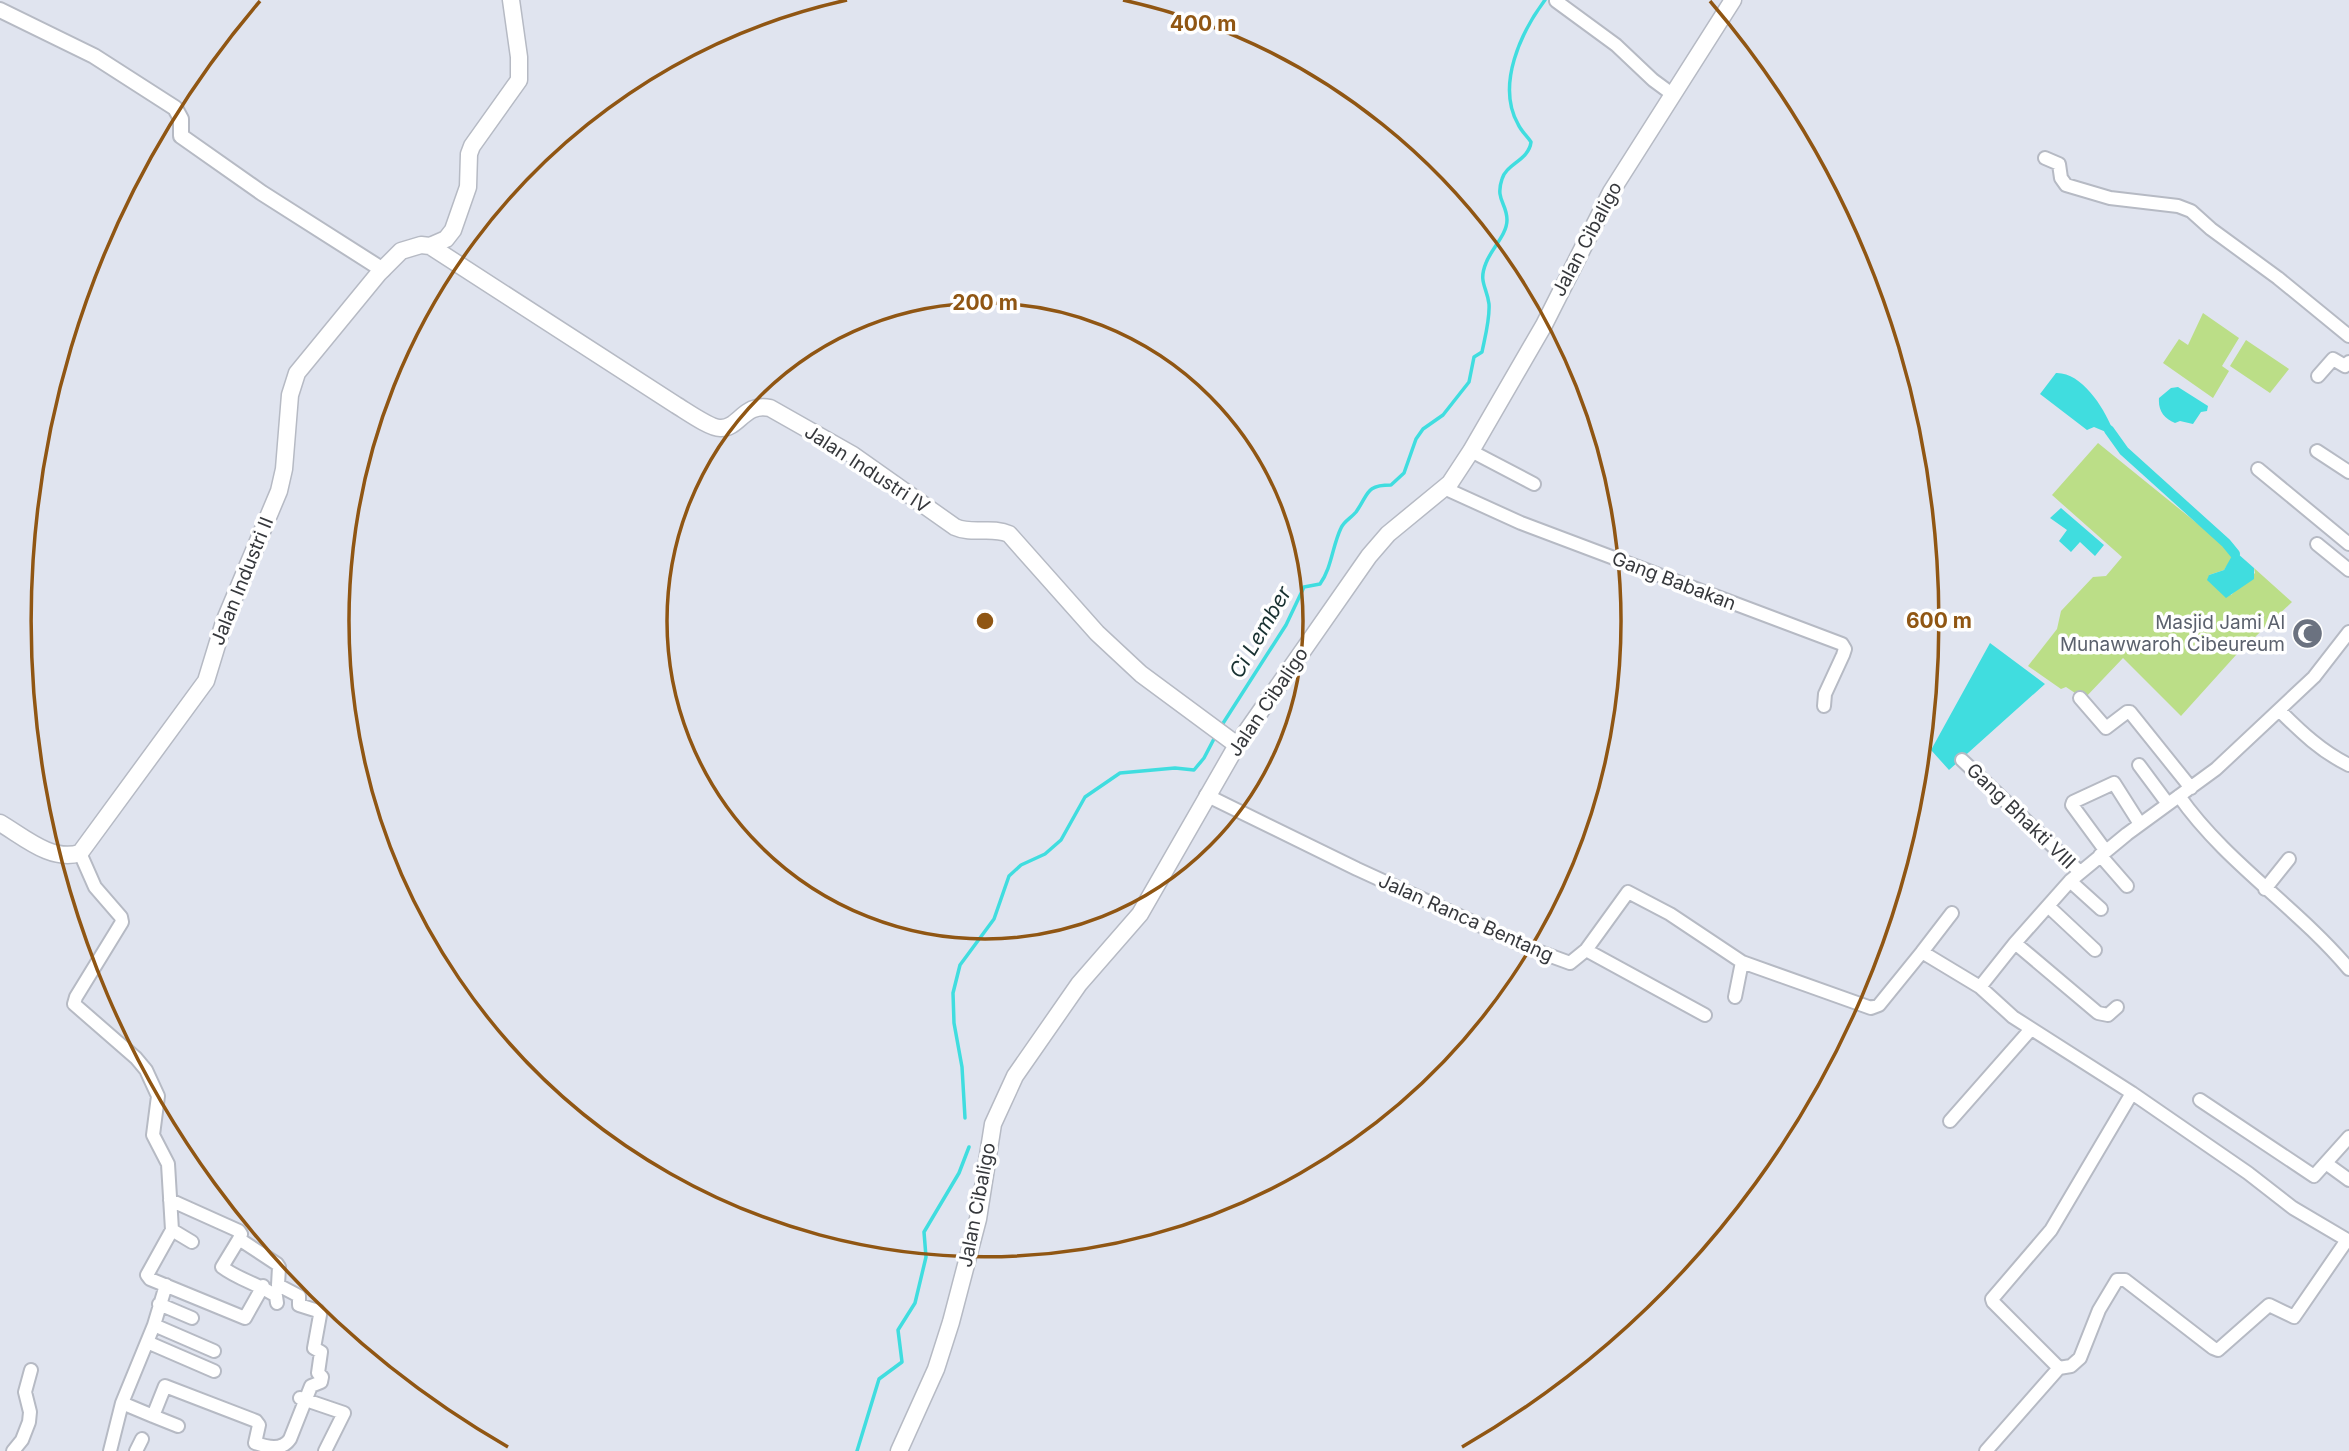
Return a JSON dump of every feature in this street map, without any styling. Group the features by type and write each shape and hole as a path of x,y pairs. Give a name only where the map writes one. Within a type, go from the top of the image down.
{"main road":[{"path":"430,246 446,239 453,230 468,187 469,154 472,146 519,80 519,57 511,0"},
{"name":"Jalan Cibaligo","path":"899,1451 936,1369 951,1322 978,1219 993,1124 1015,1076 1079,984 1140,914 1206,795 1237,746 1369,556 1388,534 1444,488 1471,451 1538,335 1611,192 1733,0"},
{"name":"Jalan Industri II","path":"80,853 205,681 224,622 279,491 284,469 290,395 297,373 401,251 421,245 430,246"},
{"name":"Jalan Industri IV","path":"430,246 716,428 725,428 753,408 770,408 853,455 955,527 967,531 1001,530 1009,534 1097,633 1141,674 1237,746"},
{"path":"0,823 47,851 71,856 80,853"}],"street":[{"path":"1556,1 1616,45 1672,94"},
{"path":"0,10 94,56 175,108 181,119 181,136 262,193 383,270"},
{"path":"2045,158 2059,164 2061,178 2066,185 2110,198 2185,207 2349,336"},
{"path":"2318,376 2333,359 2345,366 2349,362"},
{"path":"1471,451 1534,484"},
{"path":"2317,451 2349,472"},
{"path":"2258,469 2349,544"},
{"name":"Gang Babakan","path":"1444,488 1521,523 1842,644 1845,649 1826,691 1824,706"},
{"path":"2317,544 2349,570"},
{"path":"1980,987 2075,876 2103,852 2216,769 2344,649 2349,632"},
{"path":"2080,698 2106,728 2130,712 2191,788"},
{"path":"2280,710 2301,732 2336,759 2349,765"},
{"name":"Gang Bhakti VIII","path":"1962,760 2075,876 2101,909"},
{"path":"2139,765 2168,804"},
{"path":"2127,886 2072,805 2073,802 2113,783 2140,824"},
{"name":"Jalan Ranca Bentang","path":"1206,795 1528,948 1570,963 1586,950"},
{"path":"2179,796 2199,823 2265,889 2326,942 2349,970"},
{"path":"80,853 95,887 121,917 122,922 74,1004 136,1058 146,1070 158,1096 153,1135 168,1164 172,1230 147,1275 150,1279 245,1318 263,1286"},
{"path":"2265,889 2289,859"},
{"path":"1705,1015 1586,950 1628,892 1670,914 1742,962 1871,1007 1879,1005 1951,913"},
{"path":"2048,906 2095,950"},
{"path":"2015,943 2098,1013 2108,1015 2117,1007"},
{"path":"1922,952 1980,987 1997,1004 2031,1029 2132,1093 2248,1173 2293,1208 2348,1240 2294,1317 2269,1305 2218,1350 2125,1280 2117,1280 2099,1310 2080,1358 2071,1366 2059,1368 1986,1451"},
{"path":"1735,997 1742,962"},
{"path":"1950,1121 2031,1029"},
{"path":"2059,1368 1992,1299 2051,1230 2132,1093"},
{"path":"2200,1100 2316,1176 2349,1137"},
{"path":"2327,1164 2349,1180"},
{"path":"170,1200 239,1231 239,1239 222,1267 238,1277 263,1286 276,1296 277,1303"},
{"path":"172,1230 192,1242"},
{"path":"153,1416 165,1386 256,1421 259,1425 255,1443 277,1448 287,1444 290,1439 302,1399 311,1386 319,1385 322,1377 318,1373 321,1351 314,1348 319,1313 299,1305 299,1296 277,1283 277,1264 239,1239"},
{"path":"110,1451 122,1403 154,1325 166,1285"},
{"path":"159,1304 192,1318"},
{"path":"154,1325 214,1351"},
{"path":"147,1342 214,1371"},
{"path":"13,1451 22,1440 29,1422 30,1412 25,1392 31,1370"},
{"path":"302,1399 344,1413 325,1451"},
{"path":"122,1403 178,1426"},
{"path":"135,1451 142,1438"}],"green space":[{"path":"2203,313 2239,338 2222,366 2229,371 2213,398 2163,363 2179,339 2188,345"},
{"path":"2246,340 2289,369 2270,393 2230,366"},
{"path":"2098,443 2235,554 2224,570 2209,575 2217,588 2231,595 2255,573 2254,568 2292,602 2236,655 2181,716 2123,658 2084,699 2066,687 2061,689 2028,666 2057,629 2061,611 2093,577 2106,576 2122,557 2052,495"}],"water":[{"path":"2056,373 2065,374 2082,384 2097,401 2112,428 2106,432 2094,427 2087,430 2040,394"},
{"path":"2178,387 2208,406 2207,411 2201,412 2193,424 2180,421 2175,423 2161,410 2159,398 2171,388"},
{"path":"2061,508 2104,545 2095,556 2080,542 2071,552 2059,541 2067,530 2050,518"},
{"path":"2237,553 2254,568 2254,579 2226,598 2207,580 2209,575 2224,570 2233,554"},
{"path":"1990,643 2045,684 1949,770 1931,750"}],"waterway":[{"name":"Ci Lember","path":"1220,728 1286,625 1304,587 1320,584 1330,564 1342,526 1372,489 1391,485 1404,473 1416,439 1423,429 1443,415 1469,382 1474,357 1482,352 1488,322 1489,304 1483,280 1484,270 1488,258 1502,237 1507,220 1500,186 1504,174 1526,153 1531,142 1519,127 1512,109 1510,93 1514,59 1528,27 1545,0"},
{"path":"2109,430 2124,451 2235,554"},
{"name":"Ci Lember","path":"965,1118 953,993 960,965 994,919 1009,876 1021,865 1045,854 1061,840 1085,797 1120,773 1175,768 1194,770 1216,735"},
{"name":"Ci Lember","path":"857,1451 879,1379 902,1362 898,1330 915,1303 926,1257 924,1232 959,1173 969,1147"}],"place":[{"name":"Masjid Jami Al Munawwaroh Cibeureum","path":"2308,633"}]}
